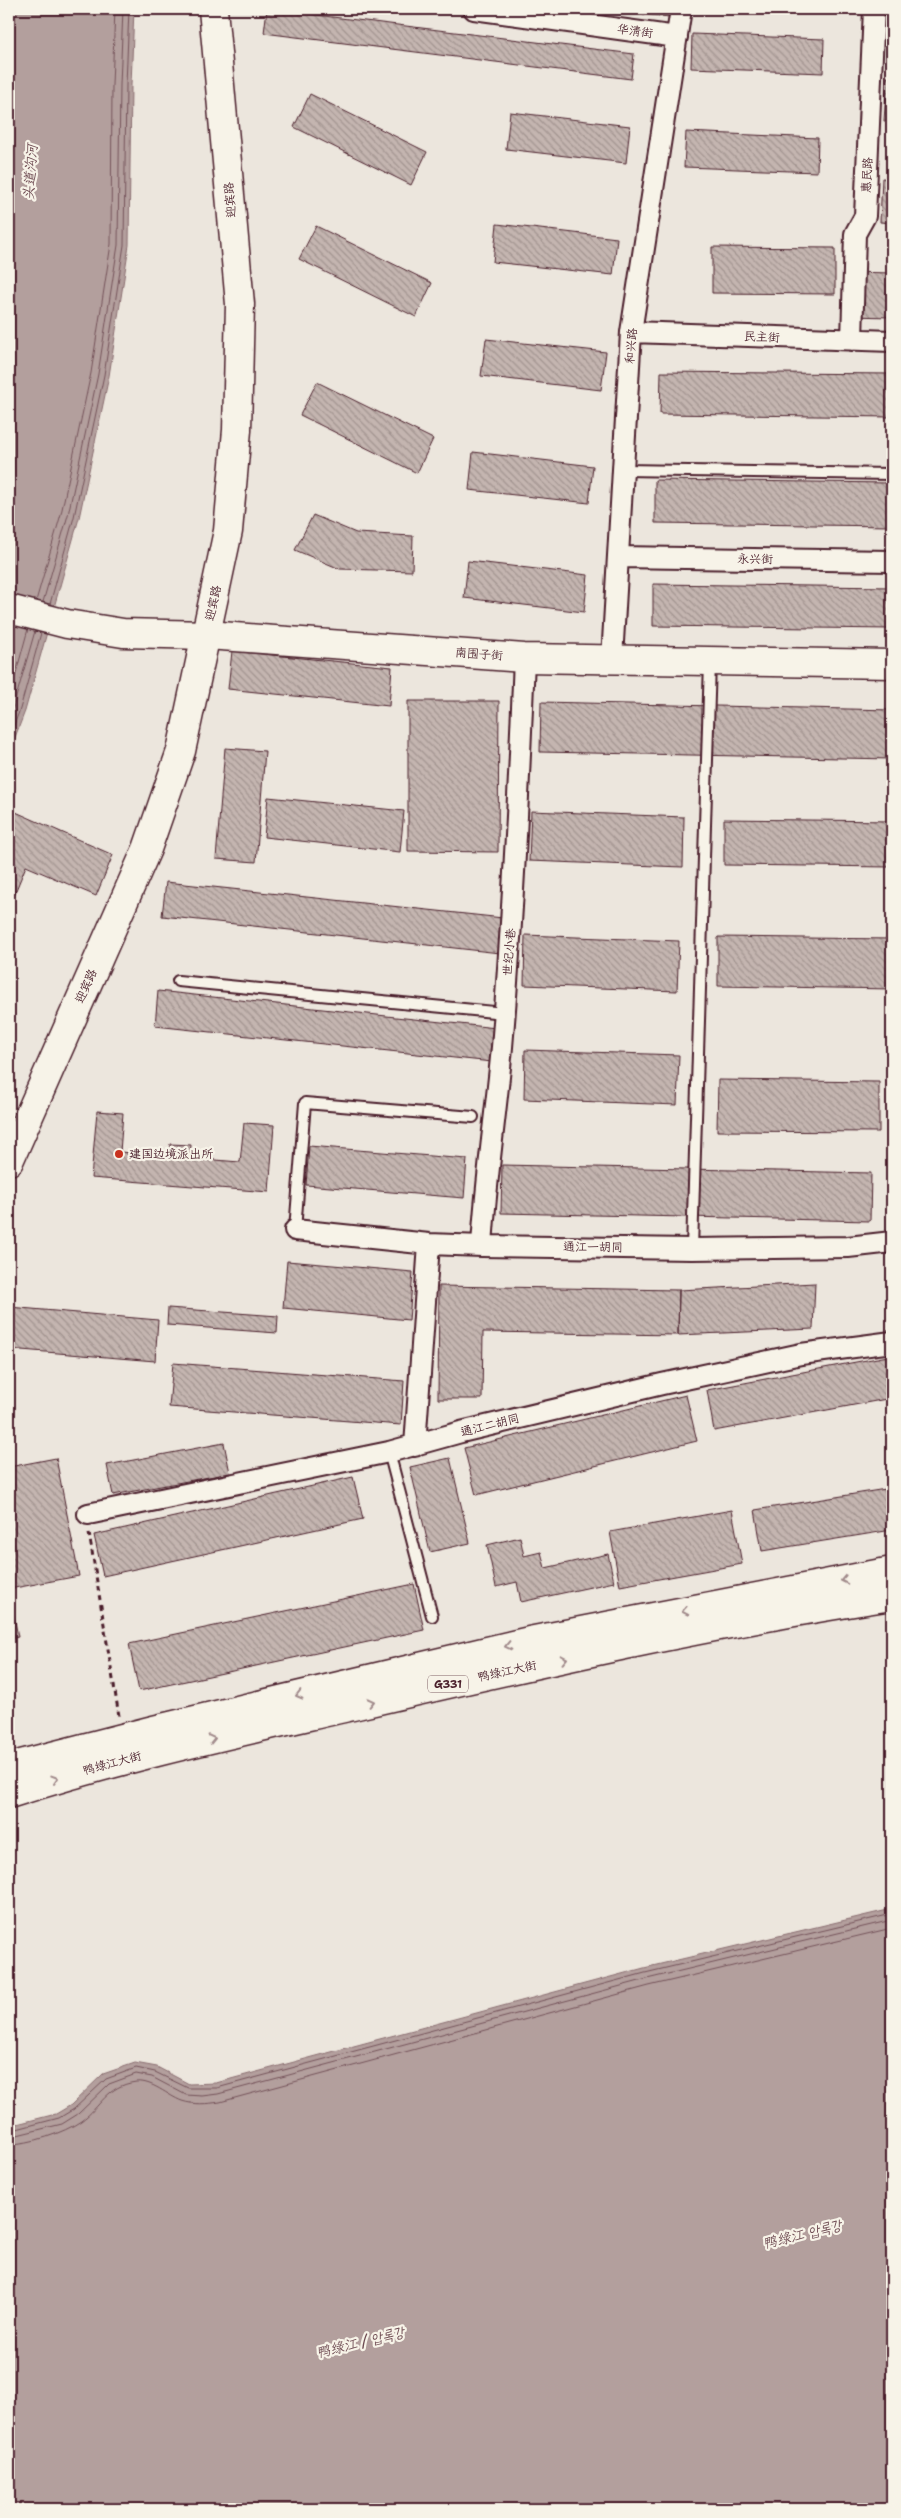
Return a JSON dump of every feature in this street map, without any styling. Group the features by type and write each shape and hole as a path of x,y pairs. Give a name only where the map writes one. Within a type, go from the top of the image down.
{"main road":[{"name":"迎宾路","path":"9,1161 147,849 181,751 228,531 239,369 240,304 213,9"},
{"name":"南围子街","path":"9,609 67,624 123,633 206,635 524,658 892,664"},
{"name":"鸭绿江大街","path":"9,1767 122,1738 529,1641 892,1571"},
{"name":"鸭绿江大街","path":"9,1794 74,1773 140,1756 442,1685 658,1639 892,1596"}],"street":[{"name":"华清街","path":"474,9 677,37"},
{"name":"和兴路","path":"612,659 631,332 680,9"},
{"name":"惠民路","path":"852,340 856,234 865,216 874,9"},
{"name":"民主街","path":"631,332 892,342"},
{"name":"永兴街","path":"618,557 892,561"},
{"name":"世纪小巷","path":"482,1246 514,900 524,658"},
{"name":"通江一胡同","path":"295,1230 429,1244 482,1246 848,1247 892,1242"},
{"path":"416,1446 429,1244"},
{"name":"通江二胡同","path":"88,1514 416,1446 461,1432 662,1384 802,1354 892,1342"}],"lane":[{"path":"623,470 892,474"},
{"path":"692,1248 710,661"},
{"path":"178,981 504,1013"},
{"path":"295,1230 305,1103 473,1117"},
{"path":"389,1452 432,1616"}],"path":[{"path":"88,1514 89,1546 122,1738"}],"water":[{"name":"头道沟河","path":"9,9 134,9 129,245 109,376 79,518 25,711 9,753"},
{"path":"892,1909 892,2509 9,2509 9,2126 56,2114 71,2105 103,2074 135,2063 157,2067 189,2084 216,2083 644,1968"}],"building":[{"path":"267,9 634,54 631,79 264,33"},
{"path":"600,9 670,9 669,17"},
{"path":"887,9 892,9 892,22 886,22"},
{"path":"692,34 824,39 823,73 691,68"},
{"path":"887,77 892,78 892,122 884,121"},
{"path":"310,94 427,152 411,185 294,127"},
{"path":"510,112 630,126 626,163 506,149"},
{"path":"686,132 818,138 817,172 684,167"},
{"path":"882,178 892,179 892,223 880,222"},
{"path":"497,224 617,238 613,275 493,262"},
{"path":"316,226 432,283 416,317 299,259"},
{"path":"712,247 835,248 835,294 712,293"},
{"path":"849,272 892,273 892,317 848,316"},
{"path":"486,339 606,352 601,390 481,376"},
{"path":"661,372 892,374 892,417 660,414"},
{"path":"317,382 433,439 417,473 300,415"},
{"path":"473,452 593,466 589,503 469,490"},
{"path":"655,480 892,483 892,526 655,523"},
{"path":"313,515 356,533 413,536 412,571 340,569 295,550"},
{"path":"468,561 588,575 584,612 464,598"},
{"path":"653,584 892,587 892,629 653,626"},
{"path":"232,651 392,667 389,706 228,689"},
{"path":"408,701 499,701 498,852 408,851"},
{"path":"541,702 892,710 892,759 540,752"},
{"path":"225,748 265,751 256,862 216,859"},
{"path":"268,797 404,811 400,852 264,837"},
{"path":"9,809 113,855 96,896 26,866 9,907"},
{"path":"531,811 684,817 683,867 529,861"},
{"path":"724,819 892,821 892,867 724,865"},
{"path":"166,882 503,918 500,953 162,916"},
{"path":"525,935 679,941 677,991 524,985"},
{"path":"718,937 892,939 892,989 718,986"},
{"path":"158,991 496,1028 492,1062 155,1026"},
{"path":"525,1050 679,1055 677,1105 524,1099"},
{"path":"718,1080 879,1082 879,1132 717,1131"},
{"name":"建国边境派出所","path":"97,1111 123,1113 120,1152 169,1156 170,1144 191,1145 190,1158 240,1162 244,1123 274,1125 269,1192 91,1178"},
{"path":"309,1146 467,1159 464,1198 306,1185"},
{"path":"502,1165 871,1173 870,1221 501,1213"},
{"path":"287,1261 413,1272 409,1320 283,1308"},
{"path":"815,1283 813,1329 678,1335 679,1290"},
{"path":"439,1286 679,1290 678,1335 483,1332 482,1399 438,1399"},
{"path":"9,1307 158,1320 155,1361 9,1349"},
{"path":"168,1308 278,1316 277,1333 167,1325"},
{"path":"888,1356 892,1380 892,1398 714,1431 707,1390"},
{"path":"173,1363 404,1381 401,1425 169,1407"},
{"path":"686,1395 697,1441 476,1495 464,1448"},
{"path":"224,1443 230,1473 113,1495 107,1465"},
{"path":"56,1458 79,1576 9,1589 9,1467"},
{"path":"450,1458 470,1543 430,1552 410,1467"},
{"path":"353,1477 363,1519 103,1576 94,1535"},
{"path":"892,1488 892,1530 762,1551 755,1510"},
{"path":"732,1510 742,1564 620,1586 610,1532"},
{"path":"520,1537 524,1556 541,1552 545,1568 608,1554 614,1582 521,1602 517,1582 496,1587 487,1545"},
{"path":"414,1584 424,1630 139,1691 129,1644"},
{"path":"9,1590 18,1637 9,1639"}],"place":[{"name":"建国边境派出所","path":"119,1154"}],"water label":[{"name":"鸭绿江 압록강","path":"802,2234"},
{"name":"鸭绿江 / 압록강","path":"360,2342"}]}
